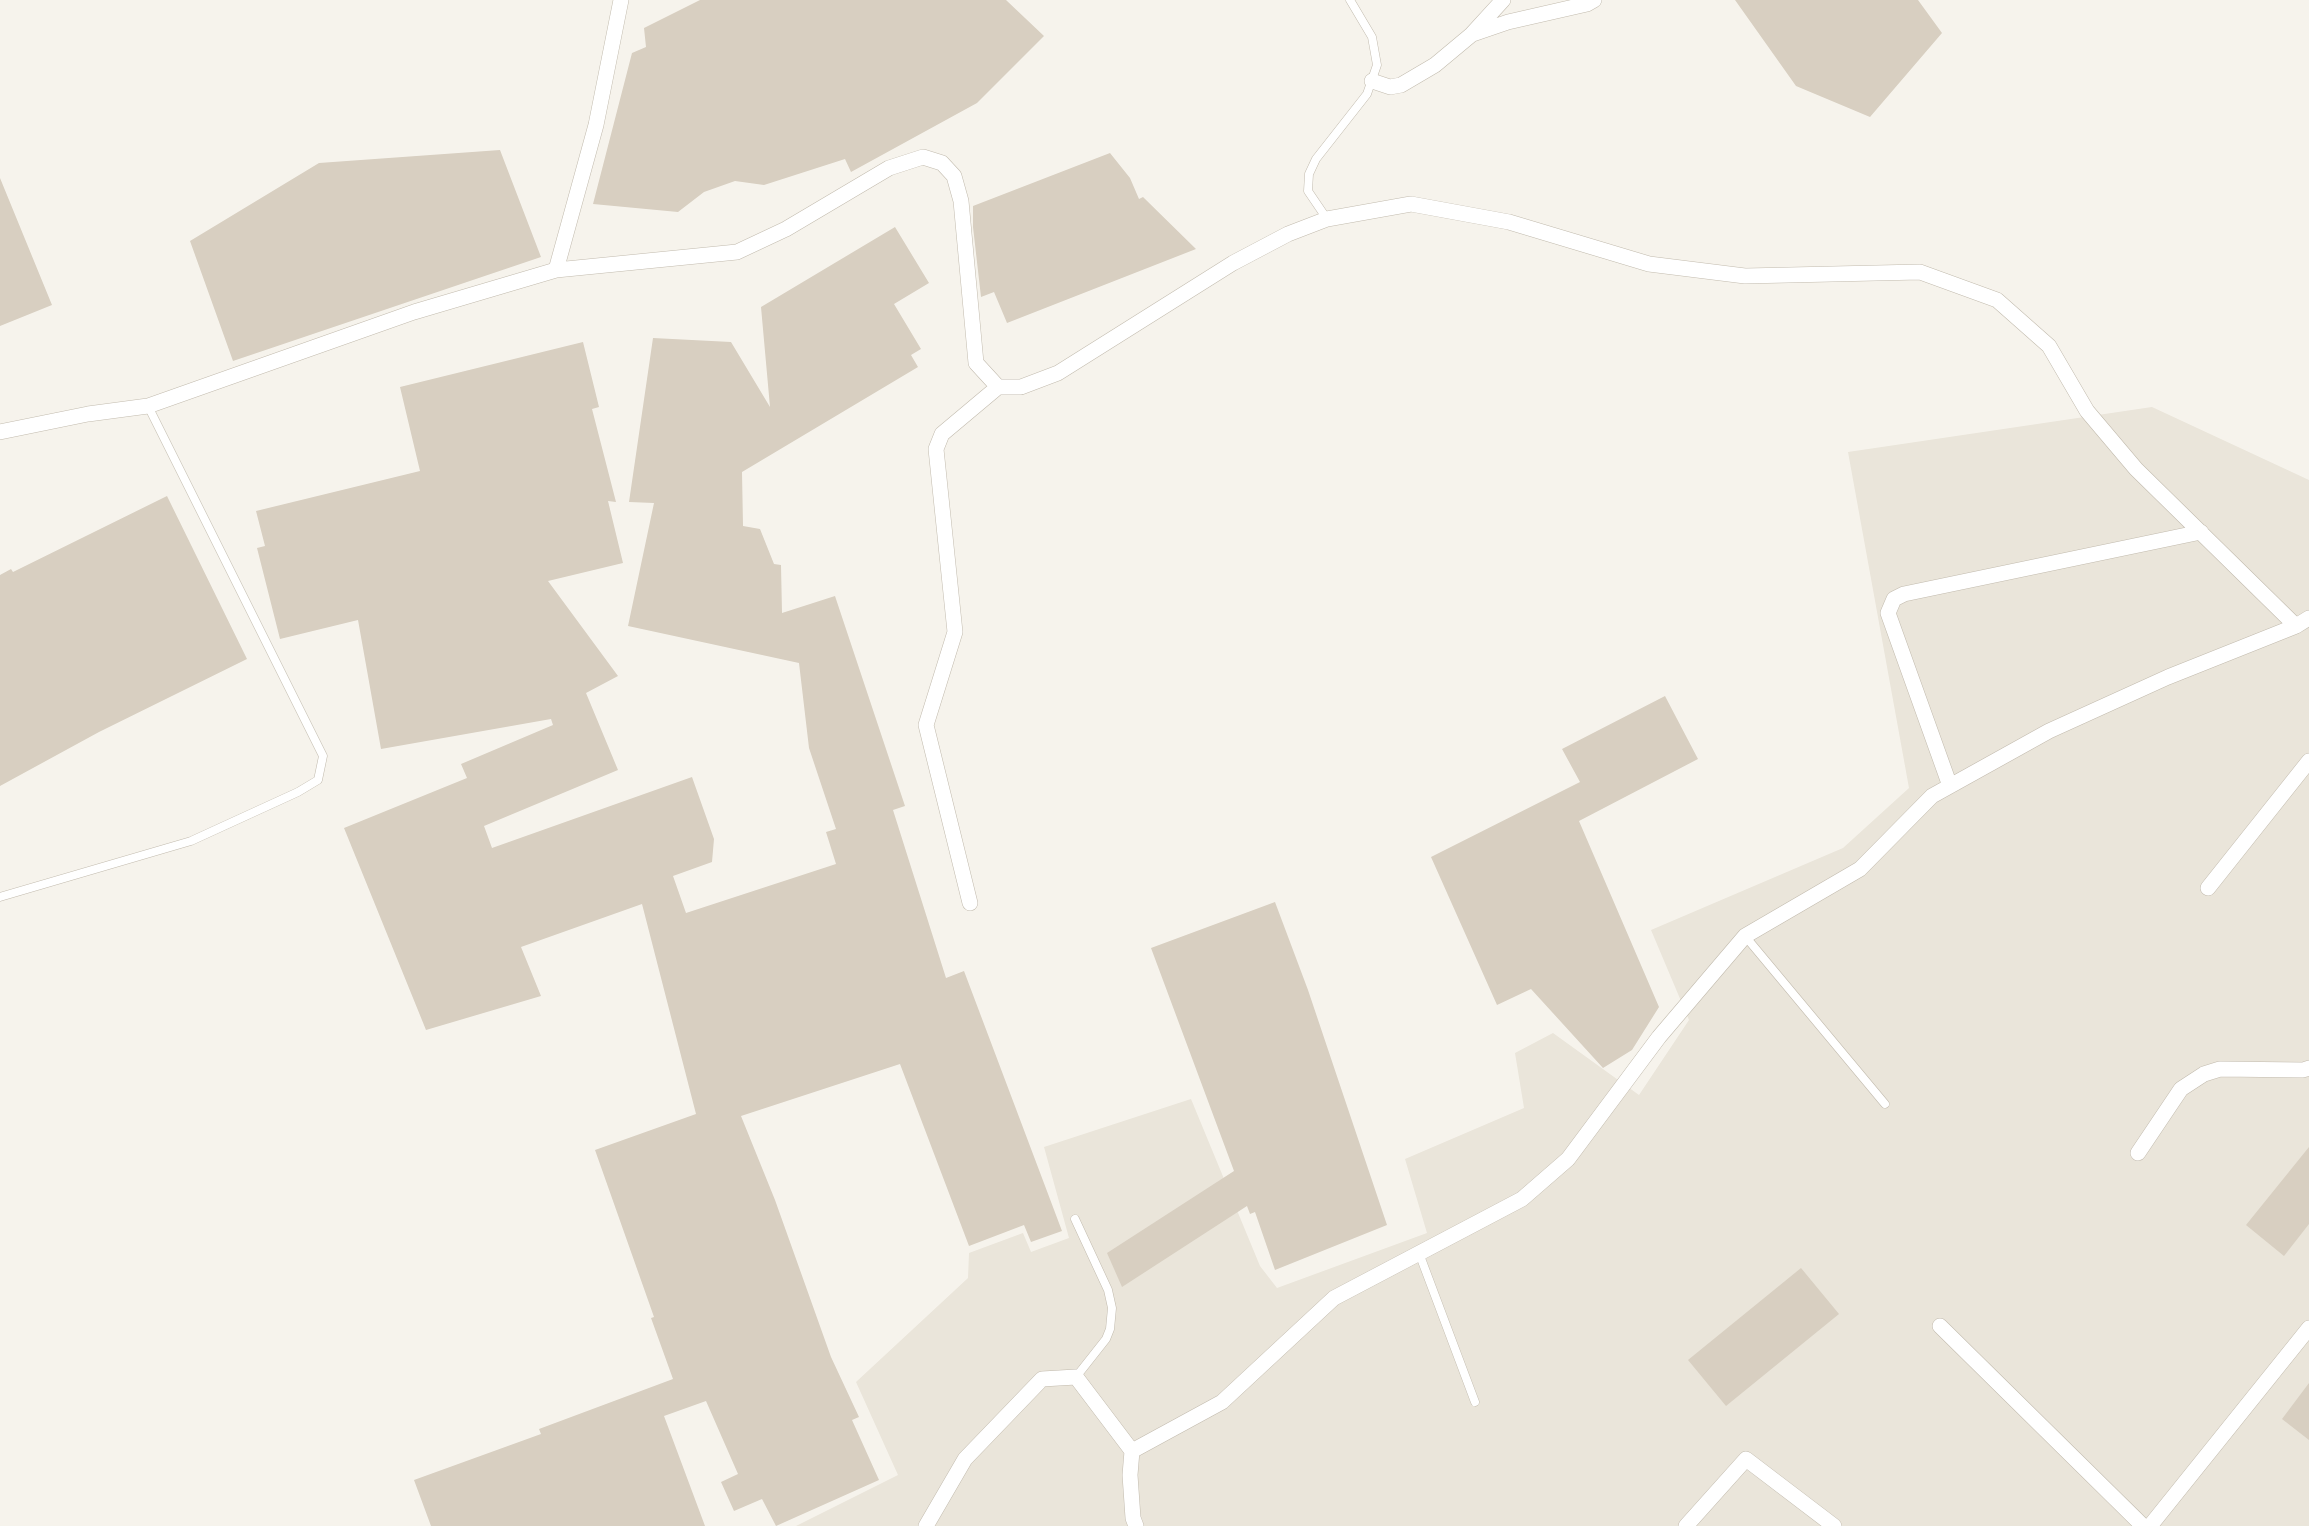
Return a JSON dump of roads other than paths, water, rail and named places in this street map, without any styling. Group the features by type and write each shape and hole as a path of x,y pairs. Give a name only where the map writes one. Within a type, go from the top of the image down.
{"street":[{"path":"556,270 596,124 621,0"},
{"path":"1372,81 1390,87 1401,85 1435,65 1471,35 1503,0"},
{"path":"1471,35 1508,22 1586,4 1594,0"},
{"path":"0,432 88,414 148,406 414,312 556,270 737,252 786,229 889,168 923,157 942,162 954,176 961,201 976,363 998,387"},
{"path":"970,903 926,725 955,632 936,449 942,434 998,387 1021,387 1058,373 1233,263 1288,234 1327,219 1411,204 1509,222 1649,264 1745,276 1920,272 1998,300 2049,346 2087,411 2136,469 2201,532 2303,622 2168,677 2049,731 1932,796 1860,868 1745,936 1659,1037 1568,1159 1522,1199 1334,1298 1222,1402 1132,1451"},
{"path":"1950,786 1888,612 1894,599 1904,594 2201,532"},
{"path":"2208,888 2309,762"},
{"path":"2138,1153 2181,1089 2204,1074 2220,1069 2303,1070 2309,1068"},
{"path":"1940,1326 2142,1526"},
{"path":"2150,1526 2309,1328"},
{"path":"926,1526 965,1459 1042,1379 1076,1377 1132,1451 1130,1475 1133,1518 1136,1526"},
{"path":"1686,1526 1746,1459 1834,1526"}],"lane":[{"path":"1327,219 1308,191 1309,174 1316,159 1367,94 1377,65 1372,37 1350,0"},
{"path":"0,897 191,841 298,792 318,780 322,756 148,406"},
{"path":"1745,936 1885,1104"},
{"path":"1075,1219 1108,1290 1112,1308 1111,1324 1106,1339 1076,1377"},
{"path":"1420,1253 1475,1402"}]}
